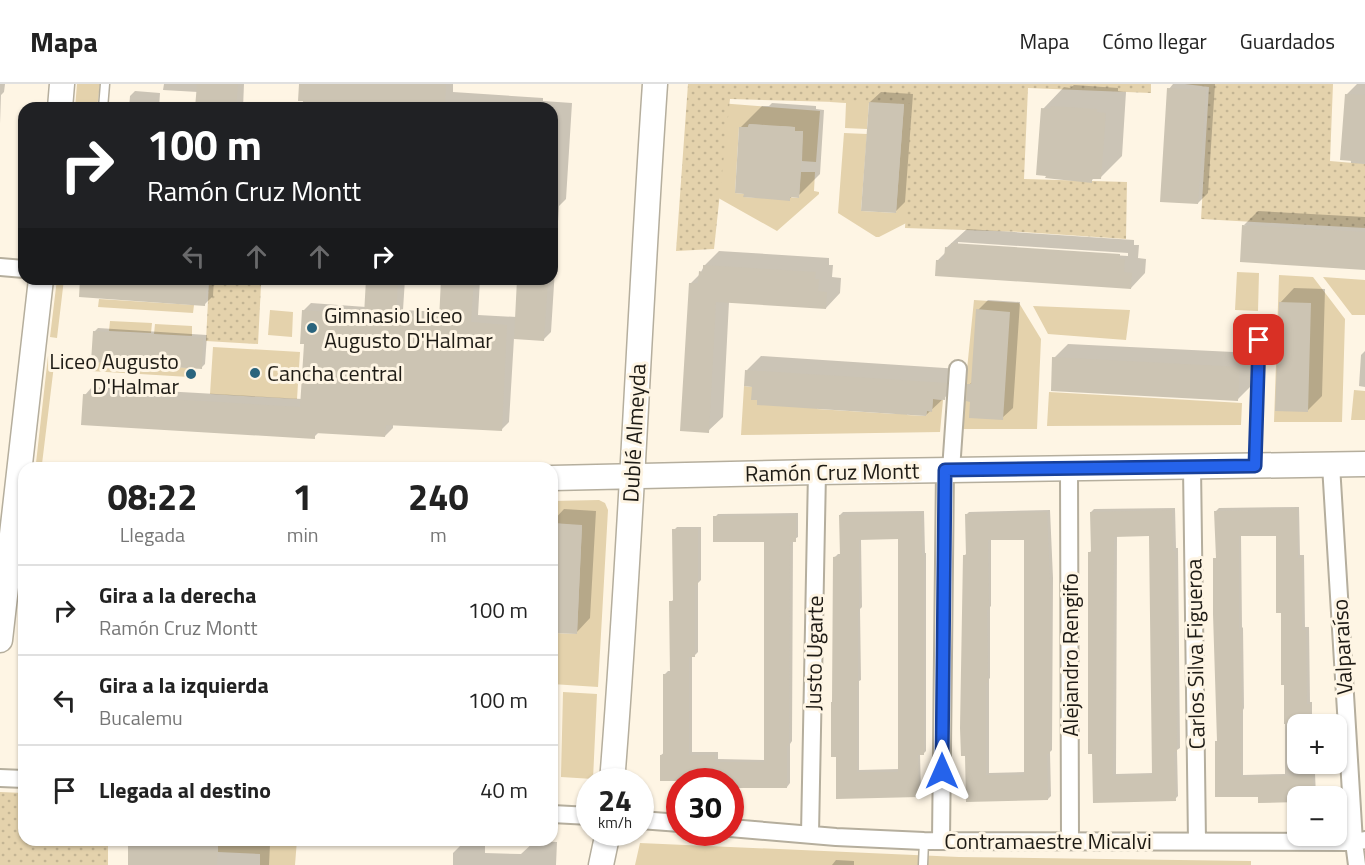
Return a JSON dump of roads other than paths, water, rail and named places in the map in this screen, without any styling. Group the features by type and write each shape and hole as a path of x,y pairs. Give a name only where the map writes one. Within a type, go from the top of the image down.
{"main road":[{"path":"60,102 62,84"},
{"name":"Dublé Almeyda","path":"613,768 633,476 640,315 655,84"},
{"path":"0,640 13,496 40,285"},
{"name":"Ramón Cruz Montt","path":"558,478 1365,464"},
{"path":"601,865 605,846"}],"street":[{"path":"0,267 18,268"},
{"path":"941,841 948,470 958,369"},
{"name":"Valparaíso","path":"1331,465 1359,841 1357,865"},
{"name":"Carlos Silva Figueroa","path":"1192,467 1197,841"},
{"name":"Alejandro Rengifo","path":"1069,468 1070,841"},
{"name":"Justo Ugarte","path":"810,834 817,472"},
{"path":"0,778 18,779"},
{"path":"558,814 576,815"},
{"name":"Contramaestre Micalvi","path":"744,829 924,841 1359,841"}],"lane":[{"path":"104,102 105,84"},
{"path":"1255,466 1259,340"},
{"path":"923,865 924,841"}],"place":[{"name":"Gimnasio Liceo Augusto D'Halmar","path":"312,328"},
{"name":"Cancha central","path":"255,373"},
{"name":"Liceo Augusto D'Halmar","path":"191,374"}]}
